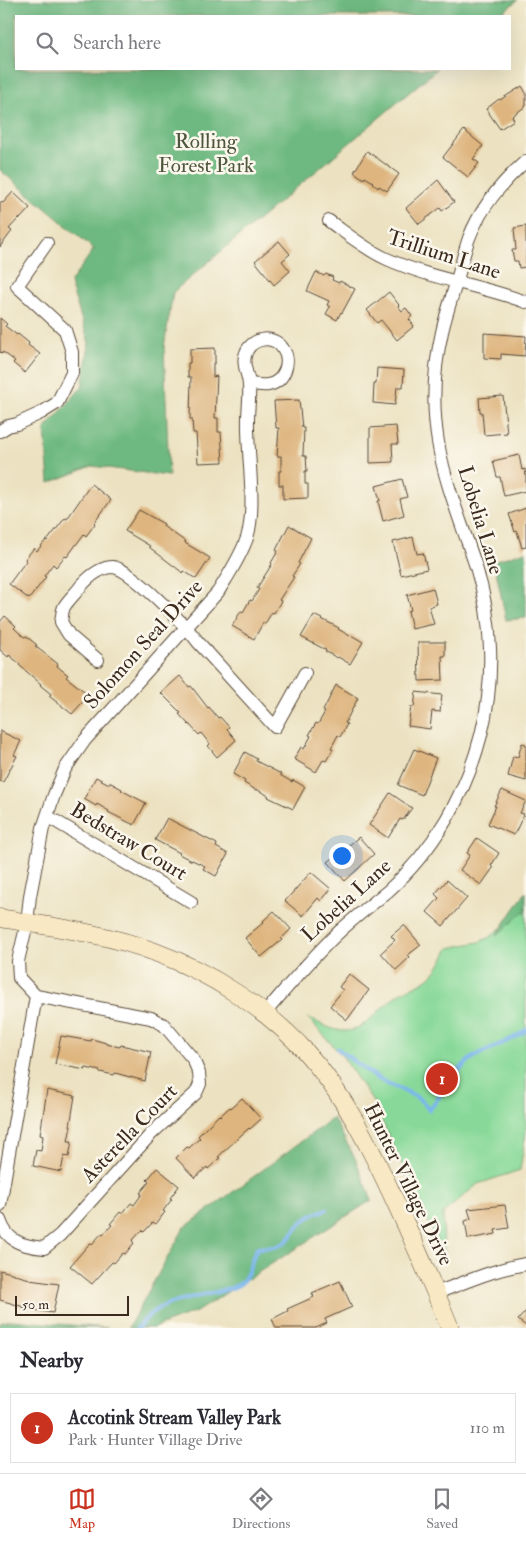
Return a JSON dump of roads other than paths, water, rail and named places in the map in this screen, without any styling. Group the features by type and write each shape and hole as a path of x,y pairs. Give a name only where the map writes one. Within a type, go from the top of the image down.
{"street":[{"name":"Lobelia Lane","path":"265,1013 312,958 410,869 430,844 446,819 472,765 487,704 490,653 485,604 477,570 443,468 435,421 438,353 442,332 469,239 491,197 501,184 526,161"},
{"name":"Trillium Lane","path":"329,221 365,247 385,258 413,269 526,302"},
{"path":"0,431 41,413 56,403 72,373 72,352 65,330 17,286 47,243"},
{"name":"Solomon Seal Drive","path":"27,923 43,828 65,769 85,740 218,592 236,564 247,537 250,517 249,384"},
{"path":"98,660 69,636 61,622 64,608 85,582 102,568 114,567 145,588 187,627 198,642 275,726 305,673"},
{"name":"Bedstraw Court","path":"48,816 191,902"},
{"name":"Hunter Village Drive","path":"0,918 84,932 156,952 218,982 265,1013 305,1051 345,1103 374,1156 450,1328"},
{"path":"0,1204 36,996 19,978 18,961 27,923"},
{"name":"Asterella Court","path":"0,1220 8,1234 16,1242 44,1248 60,1235 152,1133 196,1094 200,1084 199,1073 193,1059 164,1025 151,1018 36,996"},
{"path":"436,1293 488,1273 526,1264"}],"waterway":[{"path":"338,1049 385,1083 420,1099 429,1110 456,1074 474,1057 514,1038 526,1030"},
{"path":"137,1328 156,1310 168,1304 238,1285 244,1280 257,1248 275,1247 285,1243 302,1222 314,1214 327,1209"}],"place":[{"name":"Accotink Stream Valley Park","path":"442,1079"}],"park label":[{"name":"Rolling Forest Park","path":"206,153"}]}
